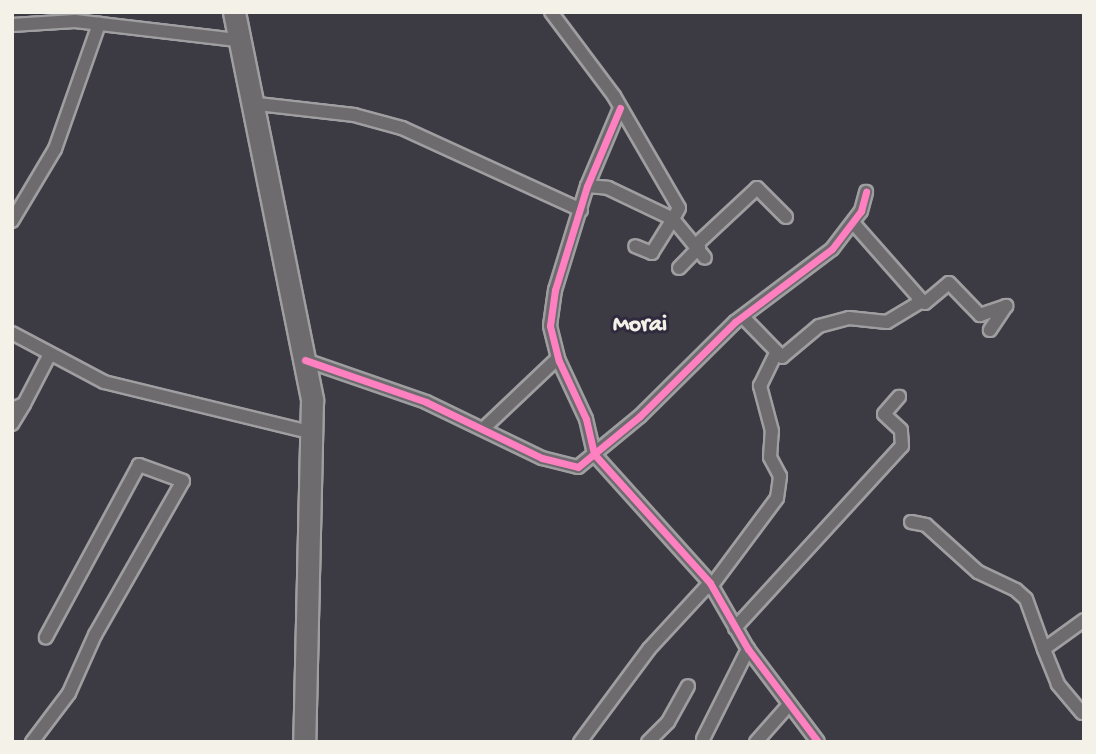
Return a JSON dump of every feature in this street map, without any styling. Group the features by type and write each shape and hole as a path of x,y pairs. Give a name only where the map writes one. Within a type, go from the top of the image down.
{"highway":[{"path":"234,12 249,103 304,360 314,433 307,740"}],"street":[{"path":"551,12 620,108 679,208 652,253 635,246"},
{"path":"12,221 55,149 99,24"},
{"path":"12,25 99,24 237,40"},
{"path":"249,103 354,115 402,128 581,210"},
{"path":"620,108 587,186 555,290 550,326 558,358 586,419 594,454 638,497 710,585 748,649 788,706 818,742"},
{"path":"587,186 608,188 673,219 700,250"},
{"path":"679,268 700,250 757,188 786,217"},
{"path":"304,360 426,402 569,467 594,454 743,317 815,264 853,224 866,192"},
{"path":"853,224 922,301"},
{"path":"922,301 917,301 925,303 949,283 980,315 1006,306 990,330"},
{"path":"743,317 775,355 782,357 820,326 849,318 887,322 922,301"},
{"path":"12,333 48,356 104,382 314,433"},
{"path":"580,742 649,649 710,585 777,498 780,477 770,457 772,431 760,386 775,355"},
{"path":"12,424 18,407 48,356"},
{"path":"483,429 558,358"},
{"path":"736,628 902,446 901,430 884,414 899,397"},
{"path":"32,742 69,693 95,635 183,481 139,465 46,637"},
{"path":"911,522 926,525 978,572 1016,590 1026,599 1058,684 1082,713"},
{"path":"1044,649 1084,621"},
{"path":"703,739 748,649"},
{"path":"648,742 668,722 688,686"},
{"path":"756,742 788,706"}],"cycle path":[{"path":"620,108 587,186 555,290 550,326 559,361 586,419 594,454 710,583 748,649 818,742"},
{"path":"305,360 426,402 542,458 578,467 640,416 735,322 832,249 861,211 866,192"}],"district":[{"name":"Morai","path":"640,326"}]}
